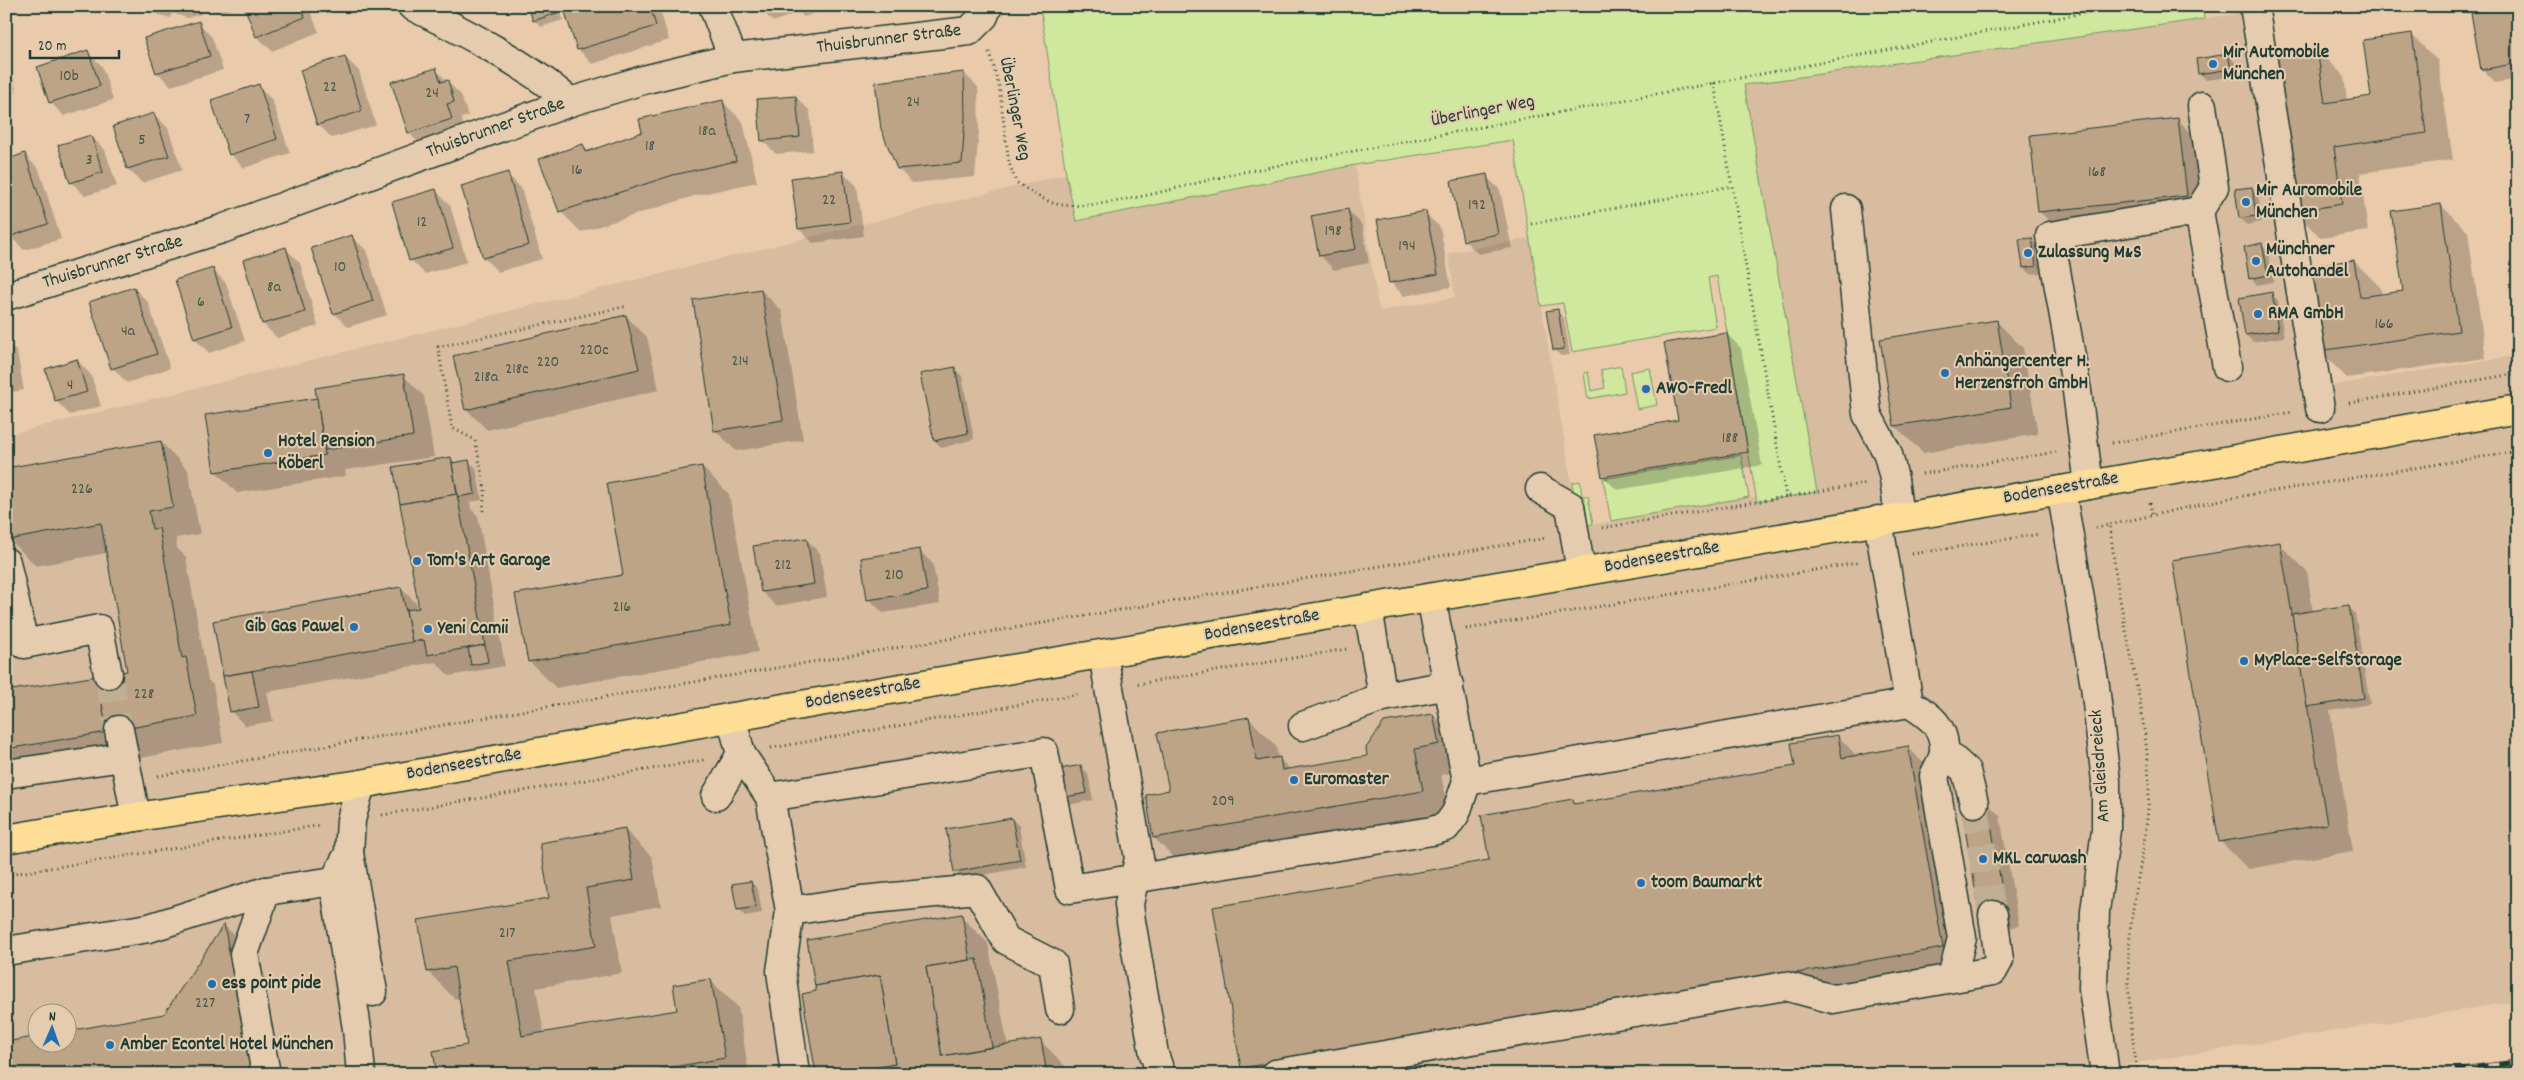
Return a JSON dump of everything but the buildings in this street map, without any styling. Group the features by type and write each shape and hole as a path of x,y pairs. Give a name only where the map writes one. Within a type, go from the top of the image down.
{"main road":[{"name":"Bodenseestraße","path":"6,839 136,817 361,784 731,717 2061,490 2518,409"}],"street":[{"path":"412,6 445,22 550,84 570,102"},
{"path":"713,6 733,58"},
{"name":"Thuisbrunner Straße","path":"6,296 222,229 570,102 642,80 733,58 969,31 984,16 988,6"},
{"path":"2254,6 2320,408"},
{"path":"2202,106 2214,187 2199,211 2227,367"},
{"path":"1846,209 1867,414 1888,454 1894,479 1885,559 1910,704"},
{"path":"2089,485 2077,391 2050,236 2199,211"},
{"path":"1540,489 1570,506 1581,572"},
{"name":"Am Gleisdreieck","path":"2061,490 2096,686 2106,781 2106,830 2094,911 2092,988 2105,1074"},
{"path":"6,562 15,646 99,629 108,674"},
{"path":"770,797 1044,752 1070,889 1135,880 1432,831 1446,827 1456,813 1466,780 1431,598"},
{"path":"1368,608 1383,698"},
{"path":"1102,654 1110,688 1139,858 1129,904 1131,921 1154,1054 1161,1074"},
{"path":"1303,726 1383,698 1449,685"},
{"path":"1466,780 1910,704 1933,718 1942,735 1944,752 1934,776 1962,938 1952,976"},
{"path":"731,717 741,754 770,797 790,911 781,971 795,1074"},
{"path":"119,730 136,817"},
{"path":"1944,752 1966,771 1974,803"},
{"path":"716,796 741,754"},
{"path":"6,774 126,770"},
{"path":"361,784 351,820 349,853 373,992"},
{"path":"349,853 334,881 357,1029 361,1074"},
{"path":"6,951 149,928 266,891 334,881"},
{"path":"790,911 862,900 977,888 1006,940 1053,964 1060,1009"},
{"path":"266,891 244,954 266,1074"},
{"path":"1275,1074 1785,986 1833,999 1993,970 1999,960 1993,915"}],"path":[{"name":"Überlinger Weg","path":"969,31 983,40 992,59 999,86 1009,163 1016,182 1054,203 1080,206 1105,203 1238,173 2121,6"},
{"path":"1714,83 1786,497"},
{"path":"1531,224 1732,186"},
{"path":"483,511 485,488 475,440 452,428 438,347 628,306"},
{"path":"126,770 220,763 2518,373"},
{"path":"1437,634 1731,582 1885,559 1950,547 2110,526 2225,499 2518,451"},
{"path":"6,875 351,820 1374,644"}],"shaded area":[{"path":"2241,13 2304,390 2518,355 2518,1001 2069,1074 6,1074 6,435 1066,174 1076,221 1355,165 1379,311 1455,297 1448,253 1530,238 1579,527 1815,486 1743,85"}],"green space":[{"path":"1040,6 2202,6 2204,19 1744,85 1817,492 1757,502 1717,276 1708,278 1716,327 1572,352 1563,303 1541,306 1513,140 1355,165 1076,221 1066,174"},
{"path":"1621,366 1625,392 1588,399 1584,373 1588,372 1591,391 1605,388 1601,370"},
{"path":"1650,368 1657,405 1637,409 1630,372"},
{"path":"1741,455 1749,497 1611,521 1603,479"},
{"path":"1580,481 1582,496 1588,496 1593,524 1579,527 1572,483"}],"tunnel":[{"path":"108,674 119,730"},
{"path":"1974,803 1993,915"}],"railway":[{"path":"2422,1074 2518,1062"}],"place":[{"name":"Mir Automobile München","path":"2213,64"},
{"name":"Mir Auromobile München","path":"2246,202"},
{"name":"Zulassung M&S","path":"2028,253"},
{"name":"Münchner Autohandel","path":"2256,261"},
{"name":"RMA GmbH","path":"2258,314"},
{"name":"Anhängercenter H. Herzensfroh GmbH","path":"1945,373"},
{"name":"AWO-Fredl","path":"1646,389"},
{"name":"Hotel Pension Köberl","path":"268,453"},
{"name":"Tom's Art Garage","path":"417,561"},
{"name":"Gib Gas Pawel","path":"354,627"},
{"name":"Yeni Camii","path":"428,629"},
{"name":"MyPlace-SelfStorage","path":"2244,661"},
{"name":"Euromaster","path":"1294,780"},
{"name":"MKL carwash","path":"1983,859"},
{"name":"toom Baumarkt","path":"1641,883"},
{"name":"ess point pide","path":"212,984"},
{"name":"Amber Econtel Hotel München","path":"110,1045"}]}
